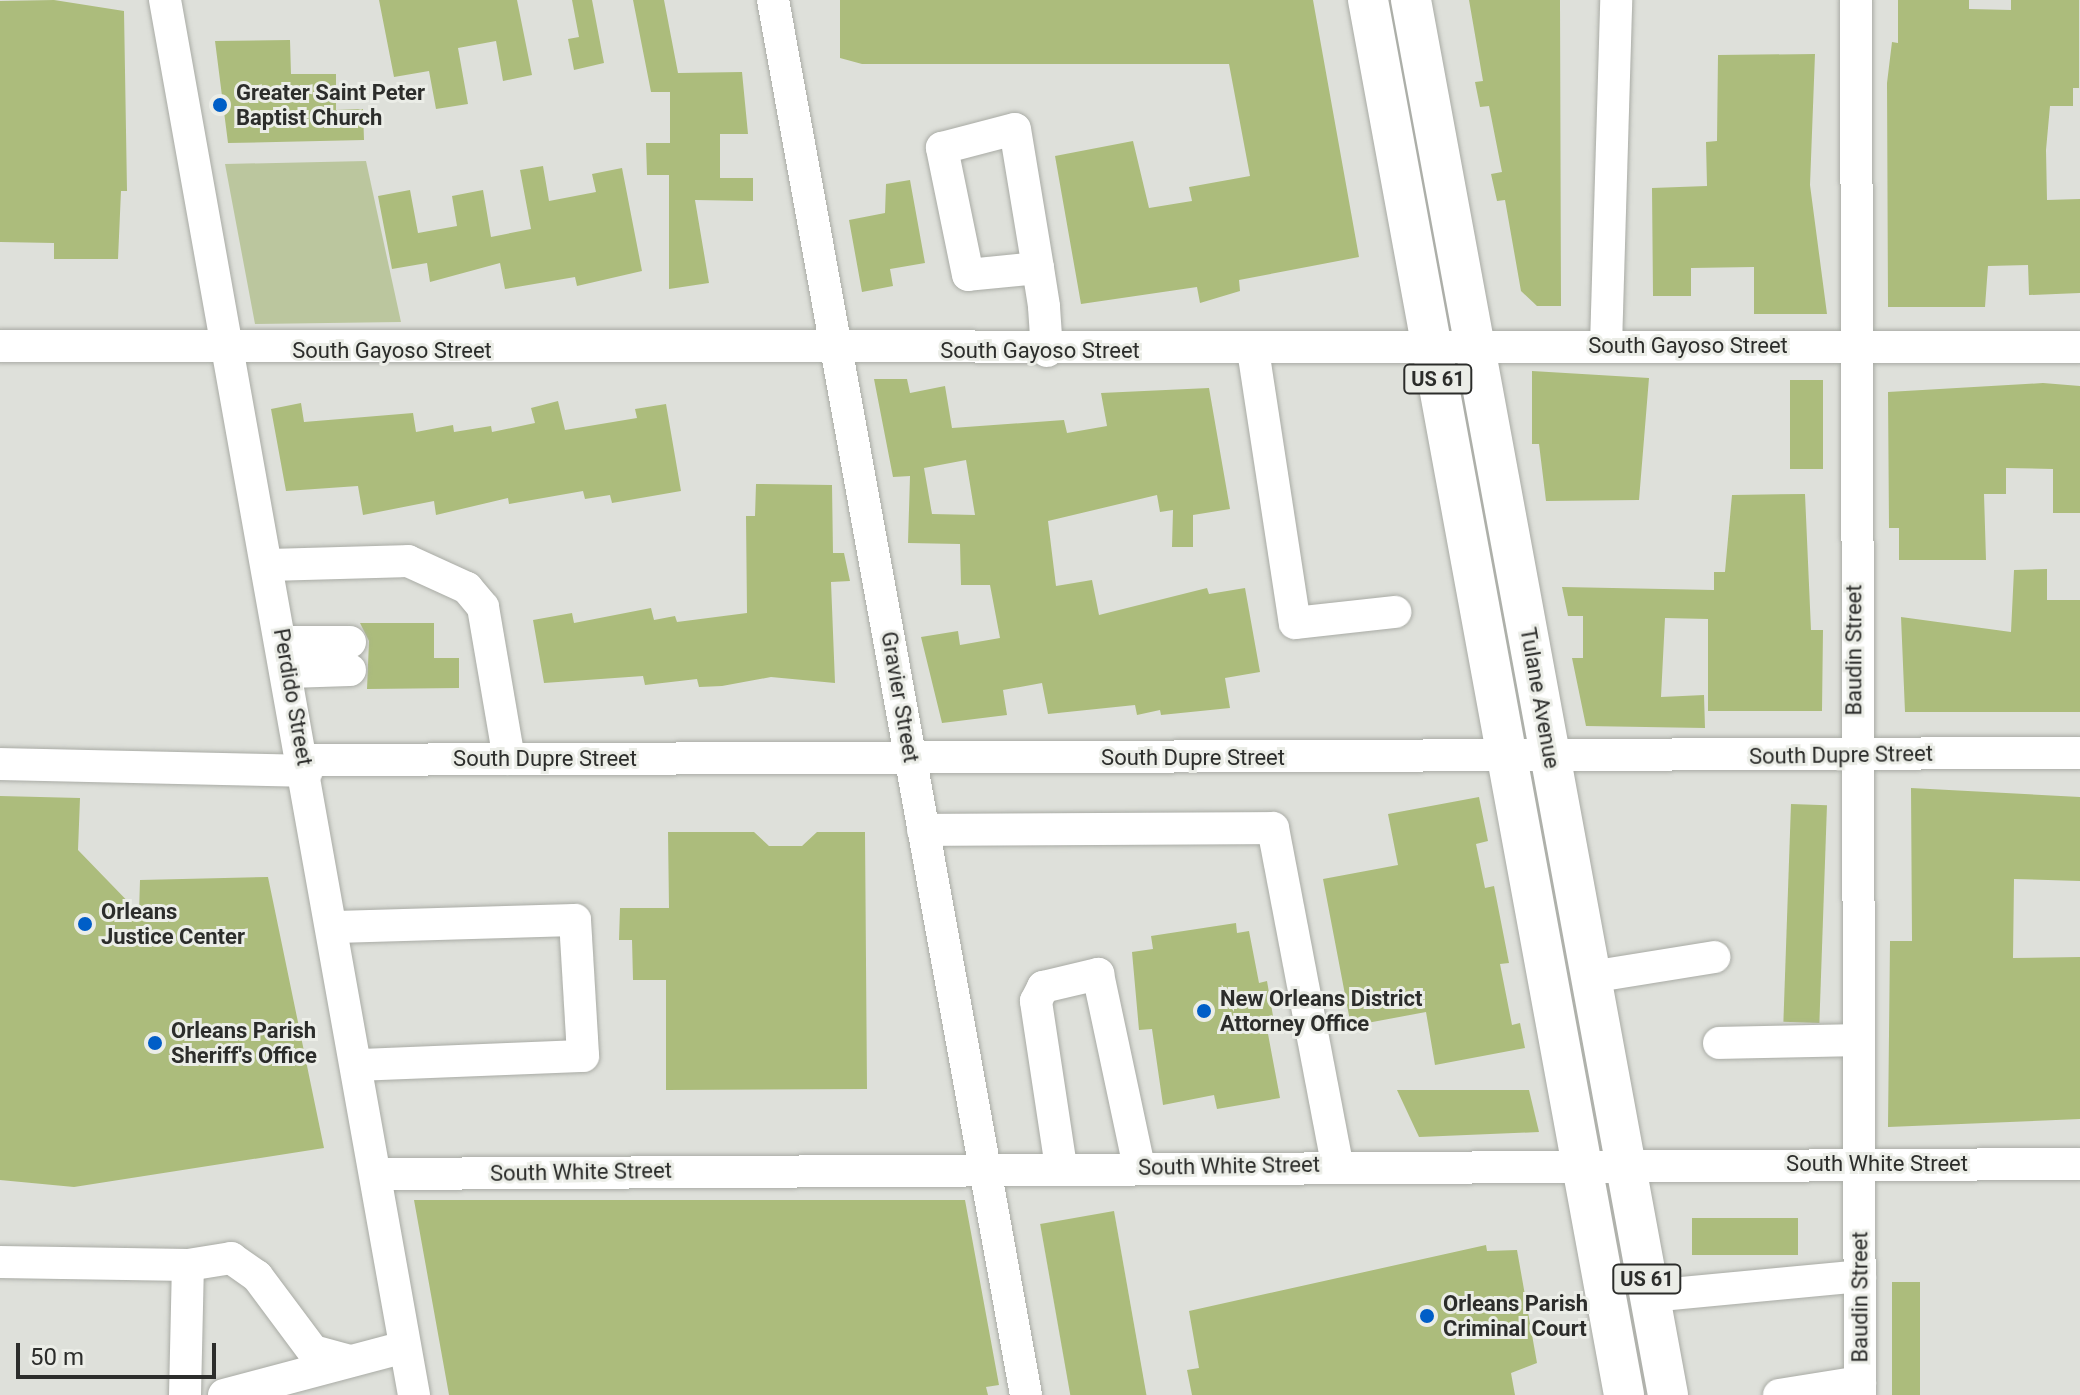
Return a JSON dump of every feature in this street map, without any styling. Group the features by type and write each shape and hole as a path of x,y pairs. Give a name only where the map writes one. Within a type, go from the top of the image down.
{"main road":[{"name":"Tulane Avenue","path":"1368,0 1624,1395"},
{"name":"Tulane Avenue","path":"1411,0 1668,1395"}],"street":[{"name":"Perdido Street","path":"165,0 335,927 414,1395"},
{"name":"Gravier Street","path":"773,0 1026,1395"},
{"path":"1606,346 1616,0"},
{"name":"Baudin Street","path":"1856,0 1853,753 1861,1165 1860,1389"},
{"path":"1038,268 968,275 942,148 1015,129 1038,268 1047,351"},
{"name":"South Gayoso Street","path":"0,346 230,352 1433,350 1475,346 2080,347"},
{"path":"1253,350 1295,623 1395,612"},
{"path":"269,565 408,561 467,588 483,607 509,759"},
{"path":"286,657 350,656"},
{"name":"South Dupre Street","path":"0,764 306,766 509,759 1551,758 2080,753"},
{"path":"923,830 1273,828 1337,1165"},
{"path":"335,927 575,920 583,1056 359,1065"},
{"path":"1591,977 1714,957"},
{"path":"1061,1167 1036,1001 1043,987 1098,974 1139,1167"},
{"path":"1719,1043 1858,1040"},
{"name":"South White Street","path":"378,1174 1581,1162 2080,1164"},
{"path":"0,1262 188,1265 231,1258 257,1276 313,1351 350,1361"},
{"path":"185,1395 188,1265"},
{"path":"1650,1296 1860,1276"},
{"path":"224,1395 404,1347"},
{"path":"1779,1395 1860,1389"}],"green space":[{"path":"366,161 401,322 255,324 225,164"}],"building":[{"path":"54,0 124,11 127,191 121,191 118,259 54,259 54,243 0,242 0,1"},
{"path":"379,0 517,0 532,75 503,81 496,41 458,48 468,104 436,109 429,71 394,77"},
{"path":"572,0 592,0 604,63 574,70 568,39 579,37"},
{"path":"633,0 664,0 678,73 742,72 748,134 720,134 720,178 753,178 753,201 695,200 709,283 669,289 669,175 647,175 646,143 670,143 670,92 651,92"},
{"path":"840,0 1313,0 1359,257 1239,280 1240,291 1200,303 1197,287 1081,304 1055,156 1133,141 1149,208 1192,201 1189,187 1250,176 1229,64 862,64 840,58"},
{"path":"1469,0 1560,0 1561,306 1537,306 1521,291 1505,200 1497,201 1491,174 1502,172 1489,106 1480,107 1475,82 1483,81"},
{"path":"1898,0 1969,0 1969,9 2011,10 2011,0 2079,0 2079,88 2073,88 2073,106 2050,106 2046,150 2047,200 2080,199 2080,293 2029,295 2028,265 1988,266 1985,307 1888,307 1887,83 1892,42 1898,43"},
{"path":"290,40 291,74 336,74 336,110 363,109 364,140 228,143 215,41"},
{"path":"1815,54 1810,185 1827,314 1754,314 1754,267 1691,268 1691,296 1653,296 1652,188 1707,186 1706,142 1717,141 1718,55"},
{"path":"543,166 549,201 596,192 592,174 622,168 642,271 577,286 575,277 505,289 500,263 430,282 427,263 392,269 378,196 410,190 418,233 457,226 452,196 483,190 491,237 531,229 520,170"},
{"path":"910,180 925,263 890,269 893,286 862,292 849,220 885,213 886,184"},
{"path":"1532,371 1649,378 1639,500 1546,501 1539,444 1532,444"},
{"path":"874,379 907,379 910,393 945,386 952,428 1064,420 1067,433 1107,426 1101,393 1209,388 1230,509 1193,515 1193,547 1172,547 1173,510 1160,512 1157,495 1048,521 1056,586 1092,580 1099,615 1207,588 1209,594 1245,588 1260,672 1225,678 1230,708 1161,715 1160,710 1137,715 1135,705 1048,714 1042,683 1003,690 1007,715 942,723 921,637 958,631 960,645 1000,638 990,585 961,585 960,544 908,543 910,476 893,477","holes":["966,460 975,515 932,514 924,468"]},
{"path":"1790,380 1823,380 1823,469 1790,469"},
{"path":"2043,383 2080,386 2080,513 2053,513 2053,469 2006,468 2006,494 1984,494 1986,560 1899,560 1899,528 1889,528 1888,392"},
{"path":"558,401 565,430 637,418 635,409 666,404 681,491 612,503 610,495 585,499 583,491 509,504 508,498 436,515 434,501 363,515 358,486 286,491 271,409 301,403 304,422 413,413 416,432 453,425 454,432 491,426 492,432 535,423 531,408"},
{"path":"756,484 832,485 833,553 844,553 850,581 831,582 835,683 771,677 699,687 697,679 645,685 643,676 544,683 533,620 572,613 574,623 651,608 654,620 675,616 677,622 747,613 746,516 755,516"},
{"path":"1805,494 1811,630 1823,630 1822,711 1708,711 1708,619 1665,618 1661,697 1704,695 1705,728 1586,726 1572,658 1583,658 1583,616 1568,616 1562,587 1714,590 1714,572 1725,572 1732,495"},
{"path":"2047,569 2047,600 2080,600 2080,712 1905,712 1901,617 2011,632 2014,570"},
{"path":"360,623 434,623 434,658 459,658 459,688 367,689 369,641"},
{"path":"1911,788 2080,797 2080,881 2014,879 2013,958 2080,957 2080,1119 1888,1127 1890,941 1912,941"},
{"name":"Orleans Parish Sheriff's Office","path":"0,796 80,798 78,850 139,913 140,880 268,877 324,1148 74,1187 0,1180"},
{"path":"1479,797 1488,841 1476,844 1485,888 1494,886 1509,963 1500,964 1512,1025 1520,1023 1525,1048 1435,1065 1426,1012 1351,1026 1323,879 1398,865 1388,814"},
{"path":"1791,804 1827,805 1819,1023 1783,1022"},
{"path":"668,832 754,832 769,846 802,846 817,832 865,832 867,1089 666,1090 666,980 633,980 632,940 619,940 620,908 669,908"},
{"name":"New Orleans District Attorney Office","path":"1236,923 1237,933 1249,931 1259,983 1267,981 1273,1016 1265,1018 1280,1098 1217,1109 1214,1095 1163,1105 1152,1029 1139,1030 1132,952 1153,949 1151,936"},
{"path":"1397,1090 1529,1090 1539,1132 1419,1137"},
{"path":"414,1200 965,1200 999,1385 986,1387 988,1395 449,1395"},
{"path":"1114,1211 1146,1395 1070,1395 1040,1224"},
{"path":"1692,1218 1798,1218 1798,1255 1692,1255"},
{"path":"1486,1245 1487,1251 1517,1250 1537,1363 1511,1373 1515,1395 1192,1395 1187,1370 1199,1368 1189,1311"},
{"path":"1892,1282 1920,1282 1920,1395 1892,1395"}],"place":[{"name":"Greater Saint Peter Baptist Church","path":"220,105"},
{"name":"Orleans Justice Center","path":"85,924"},
{"name":"New Orleans District Attorney Office","path":"1204,1011"},
{"name":"Orleans Parish Sheriff's Office","path":"155,1043"},
{"name":"Orleans Parish Criminal Court","path":"1427,1316"}]}
